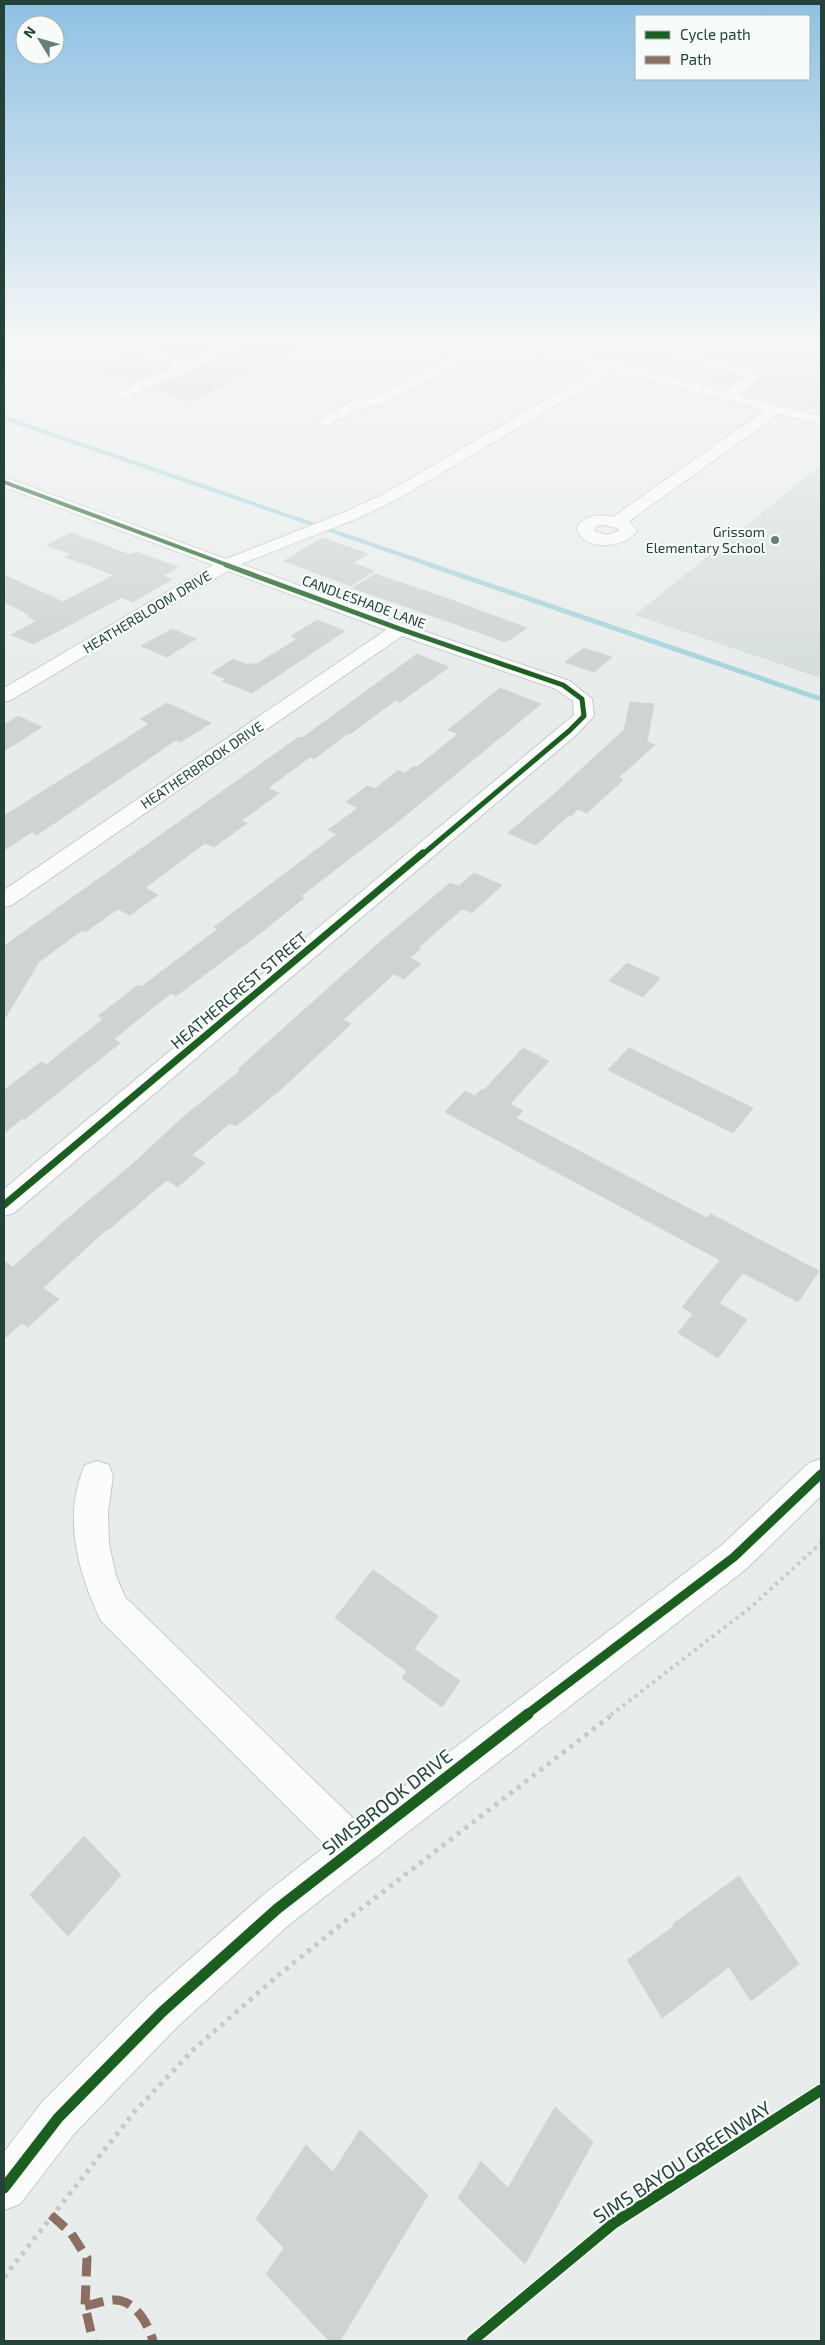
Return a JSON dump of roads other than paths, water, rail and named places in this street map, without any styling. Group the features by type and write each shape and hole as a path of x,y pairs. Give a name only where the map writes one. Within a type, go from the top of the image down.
{"street":[{"name":"HEATHERBLOOM DRIVE","path":"4,696 228,564 254,551 370,508 469,451"},
{"path":"617,522 715,451"},
{"name":"CANDLESHADE LANE","path":"4,482 400,629 562,686 582,699 584,716 491,796"},
{"name":"HEATHERBROOK DRIVE","path":"4,900 400,629"},
{"name":"HEATHERCREST STREET","path":"4,1205 491,796"},
{"name":"SIMSBROOK DRIVE","path":"4,2188 58,2118 162,2012 276,1909 734,1557 821,1474"},
{"path":"97,1476 90,1504 90,1535 94,1562 102,1588 113,1609 355,1848"}],"waterway":[{"path":"101,451 434,566"},
{"path":"430,565 821,699"}],"place":[{"name":"Grissom Elementary School","path":"775,540"}]}
